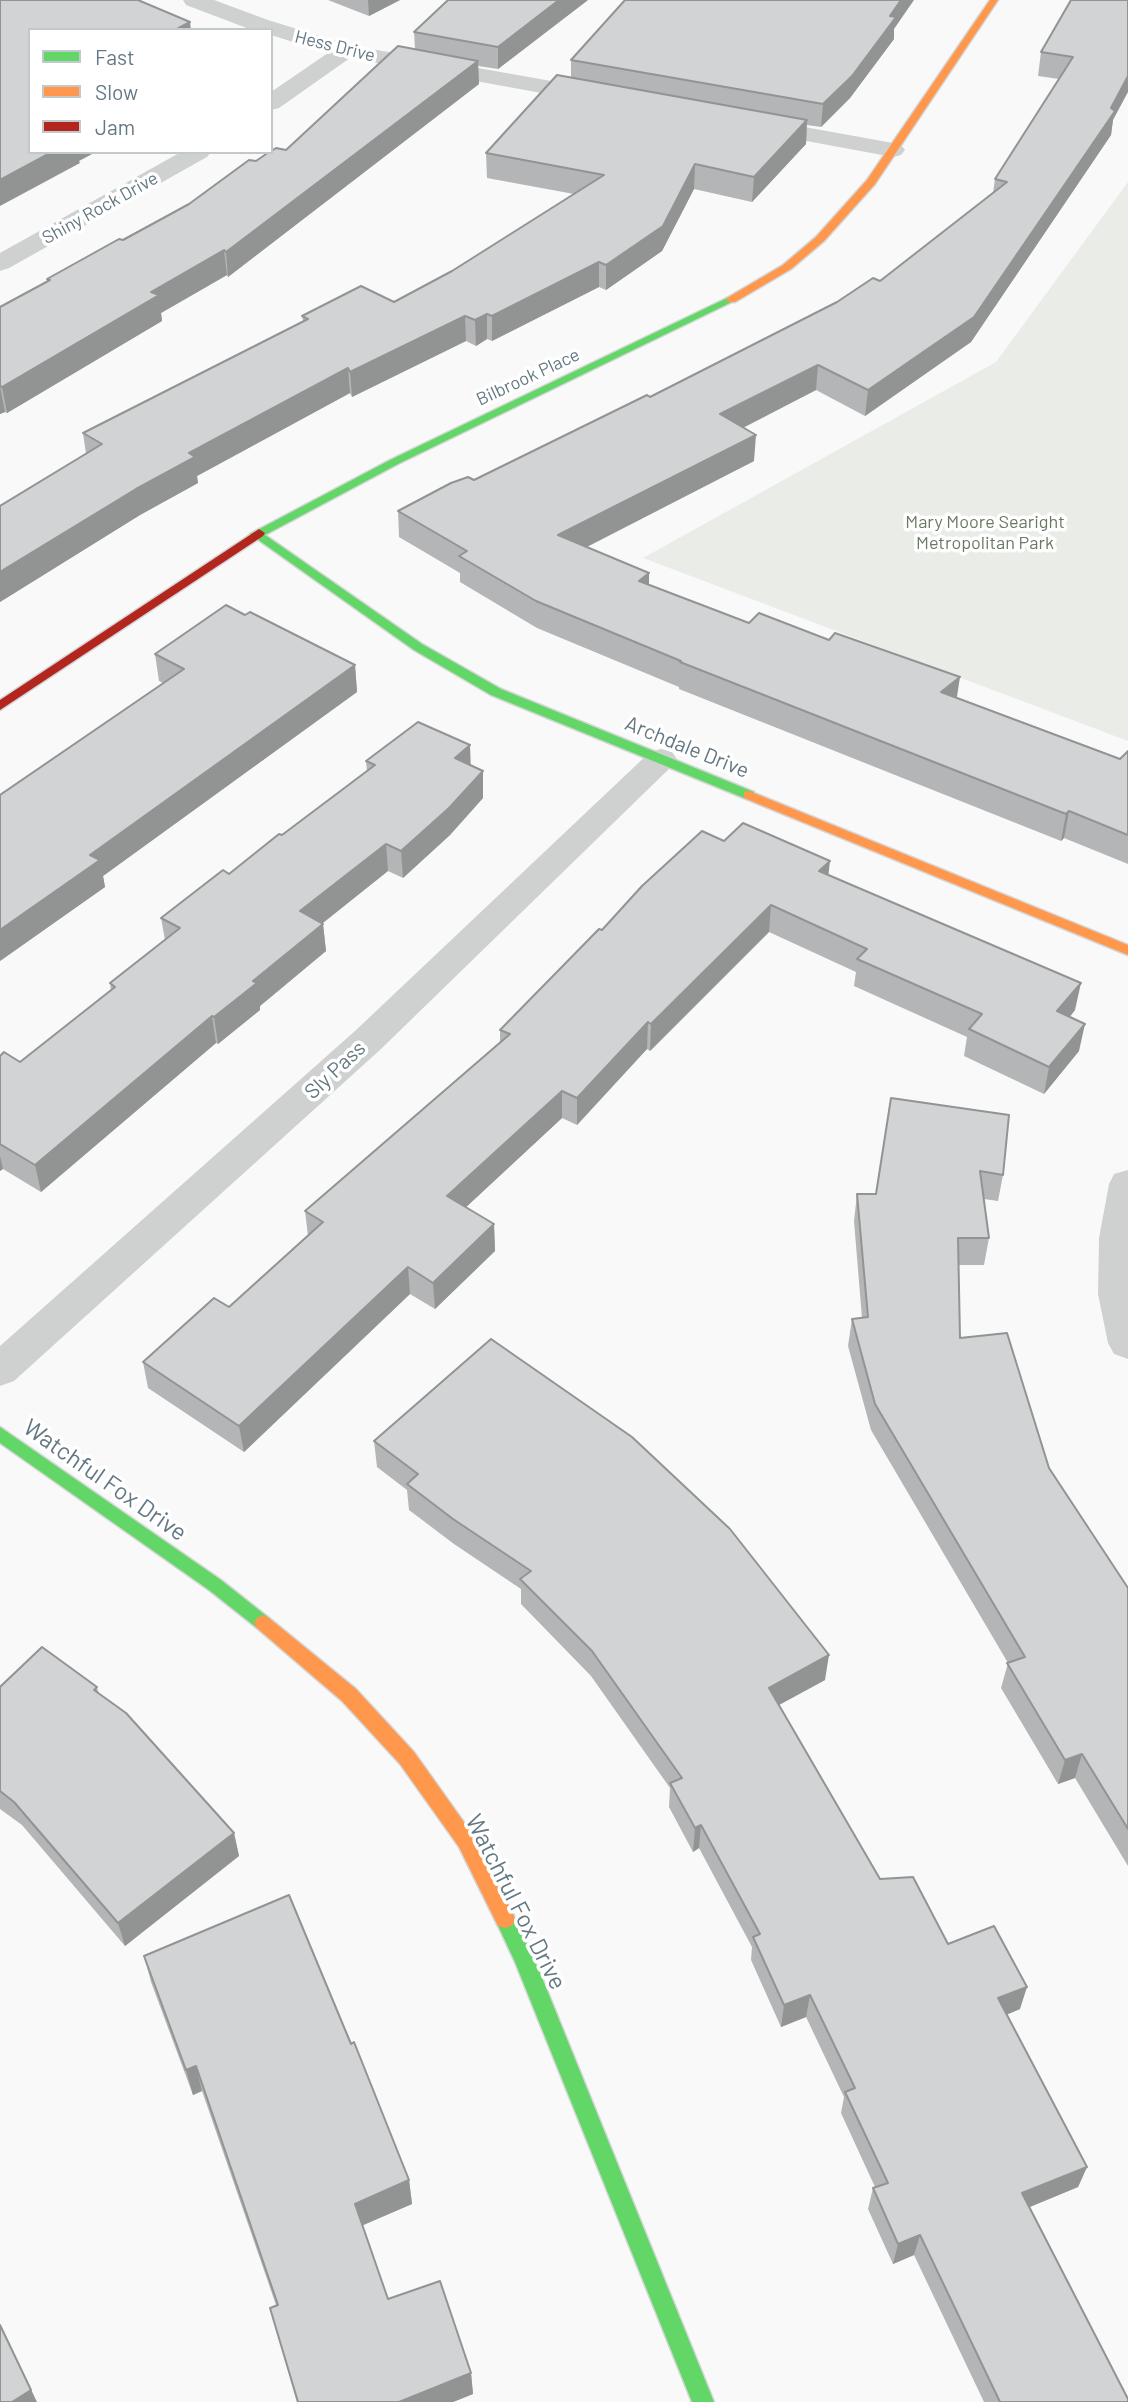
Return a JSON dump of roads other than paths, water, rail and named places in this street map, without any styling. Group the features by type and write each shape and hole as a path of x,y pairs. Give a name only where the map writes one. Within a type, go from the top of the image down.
{"street":[{"name":"Hess Drive","path":"194,0 270,28"},
{"name":"Bilbrook Place","path":"0,706 256,534 394,462 750,291 788,267 820,239 871,181 994,0"},
{"name":"Hess Drive","path":"273,29 346,51 615,100"},
{"path":"273,102 346,51"},
{"path":"736,122 893,150"},
{"name":"Shiny Rock Drive","path":"0,263 195,154"},
{"name":"Archdale Drive","path":"256,534 455,670 496,692 1128,950"},
{"name":"Sly Pass","path":"0,1370 283,1118 661,759"},
{"path":"1128,1184 1119,1238 1118,1294 1128,1343"},
{"name":"Watchful Fox Drive","path":"0,1434 215,1585 282,1638 349,1695 407,1758 466,1841 524,1958 704,2402"}],"park label":[{"name":"Mary Moore Searight Metropolitan Park","path":"985,532"}]}
